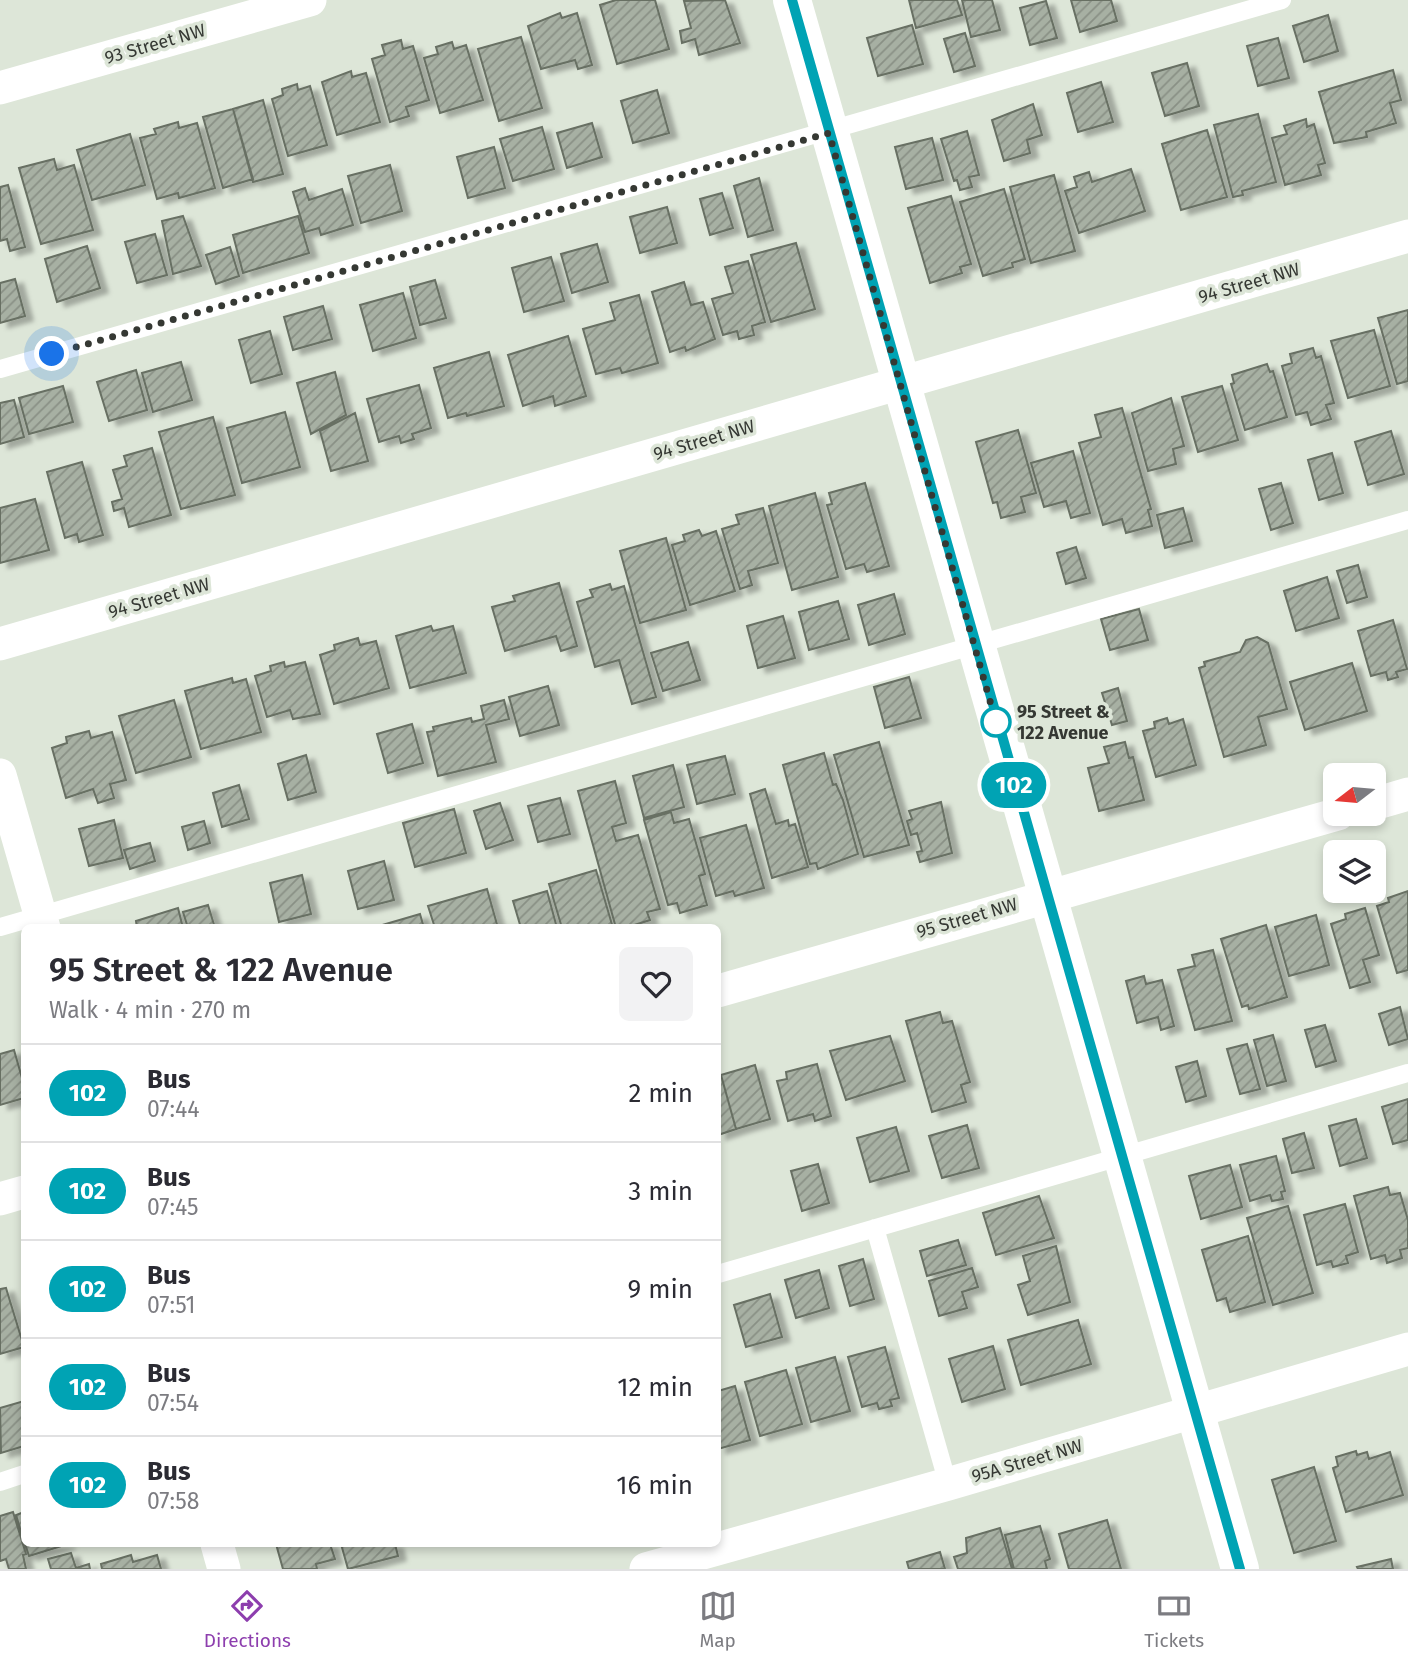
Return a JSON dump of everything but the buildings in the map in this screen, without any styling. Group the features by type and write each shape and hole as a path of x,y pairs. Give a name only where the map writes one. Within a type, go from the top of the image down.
{"street":[{"name":"93 Street NW","path":"0,88 310,0"},
{"path":"792,0 1240,1569"},
{"name":"94 Street NW","path":"0,644 1408,236"},
{"path":"0,775 43,921"},
{"path":"1386,800 1408,794"},
{"name":"95 Street NW","path":"721,990 1046,895 1323,818"},
{"path":"0,1199 21,1193"},
{"name":"95A Street NW","path":"646,1569 948,1485 1408,1349"},
{"path":"218,1547 224,1569"}],"lane":[{"path":"0,369 829,133 1282,0"},
{"path":"22,924 43,921 974,645 1408,520"},
{"path":"0,927 21,924"},
{"path":"721,1273 1408,1073"},
{"path":"875,1228 948,1485"},
{"path":"0,1482 21,1475"}],"bus line":[{"name":"102","path":"792,0 914,436 1240,1569"}],"place":[{"name":"95 Street & 122 Avenue","path":"996,722"}],"route":[{"path":"52,354 829,133 996,722"}]}
